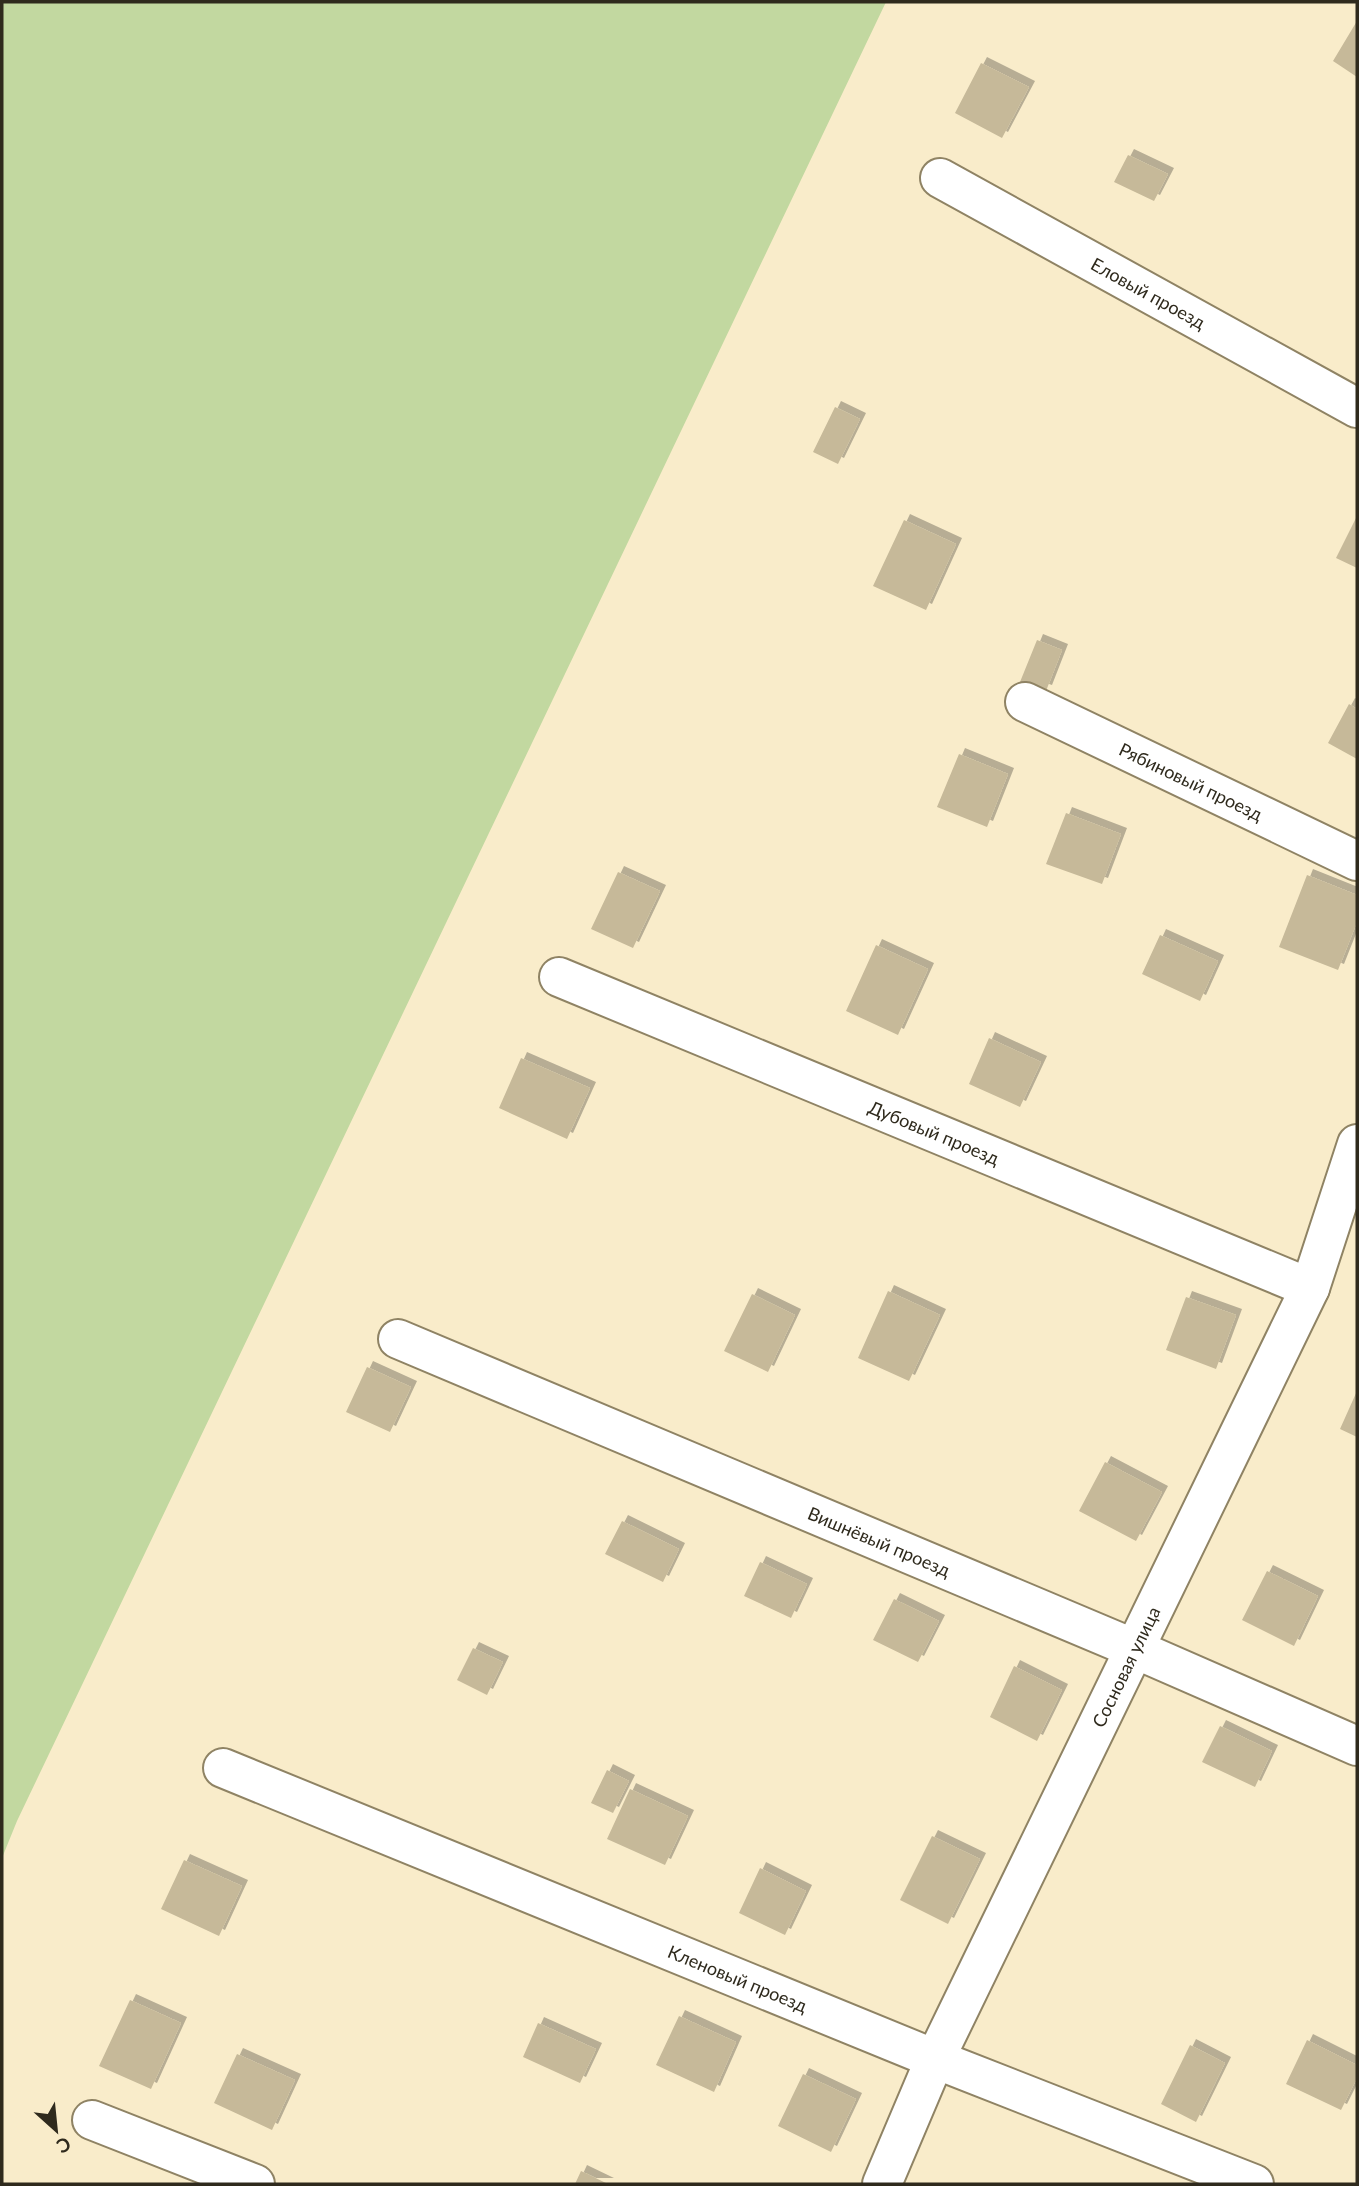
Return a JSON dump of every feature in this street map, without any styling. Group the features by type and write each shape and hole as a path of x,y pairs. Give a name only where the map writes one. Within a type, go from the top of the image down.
{"street":[{"name":"Еловый проезд","path":"940,178 1357,408"},
{"name":"Рябиновый проезд","path":"1025,702 1357,861"},
{"name":"Дубовый проезд","path":"559,977 1310,1288"},
{"name":"Сосновая улица","path":"882,2184 935,2059 1310,1288 1357,1144"},
{"name":"Вишнёвый проезд","path":"398,1339 1135,1648 1357,1746"},
{"name":"Кленовый проезд","path":"223,1768 935,2059 1254,2184"},
{"path":"92,2120 255,2184"}],"green space":[{"path":"2,2 886,2 17,1821 2,1858"}],"building":[{"path":"1357,21 1357,77 1333,61"},
{"path":"981,63 1029,87 1002,138 955,113"},
{"path":"1128,155 1168,174 1154,201 1114,182"},
{"path":"835,407 860,419 838,464 813,452"},
{"path":"1357,516 1357,568 1336,558"},
{"path":"904,520 956,544 926,610 873,586"},
{"path":"1037,640 1062,650 1046,691 1020,682"},
{"path":"1349,704 1357,709 1357,759 1328,743"},
{"path":"959,754 1008,774 987,827 937,807"},
{"path":"1066,813 1121,834 1102,884 1046,864"},
{"path":"618,872 660,891 633,948 591,929"},
{"path":"1307,875 1357,895 1357,922 1338,970 1279,947"},
{"path":"1160,935 1218,961 1200,1001 1142,974"},
{"path":"876,945 928,969 898,1035 846,1011"},
{"path":"989,1038 1041,1062 1020,1107 969,1084"},
{"path":"521,1058 590,1088 567,1139 499,1108"},
{"path":"888,1291 940,1315 909,1381 858,1358"},
{"path":"752,1294 795,1315 768,1372 724,1351"},
{"path":"1186,1297 1236,1315 1216,1369 1166,1350"},
{"path":"367,1367 411,1387 390,1432 346,1412"},
{"path":"1357,1391 1357,1437 1340,1429"},
{"path":"1105,1462 1162,1492 1136,1541 1079,1511"},
{"path":"622,1521 679,1549 663,1582 605,1554"},
{"path":"760,1562 807,1584 791,1618 744,1596"},
{"path":"1267,1571 1318,1596 1294,1646 1242,1620"},
{"path":"894,1599 939,1621 918,1662 873,1640"},
{"path":"473,1648 503,1662 487,1695 457,1680"},
{"path":"1014,1666 1062,1690 1037,1741 990,1717"},
{"path":"1220,1726 1272,1751 1255,1787 1202,1762"},
{"path":"607,1770 629,1781 613,1813 591,1803"},
{"path":"630,1789 688,1816 665,1865 607,1839"},
{"path":"932,1836 980,1859 948,1924 900,1900"},
{"path":"184,1860 242,1886 219,1936 161,1909"},
{"path":"760,1868 806,1891 785,1935 739,1913"},
{"path":"130,2000 181,2023 151,2089 99,2066"},
{"path":"679,2016 736,2042 714,2092 656,2065"},
{"path":"538,2023 596,2049 580,2083 523,2057"},
{"path":"1307,2040 1357,2065 1357,2078 1341,2110 1286,2084"},
{"path":"1190,2045 1225,2063 1196,2122 1161,2104"},
{"path":"237,2054 295,2080 272,2130 214,2103"},
{"path":"803,2074 856,2099 831,2152 778,2126"},
{"path":"581,2171 608,2184 575,2184"}]}
